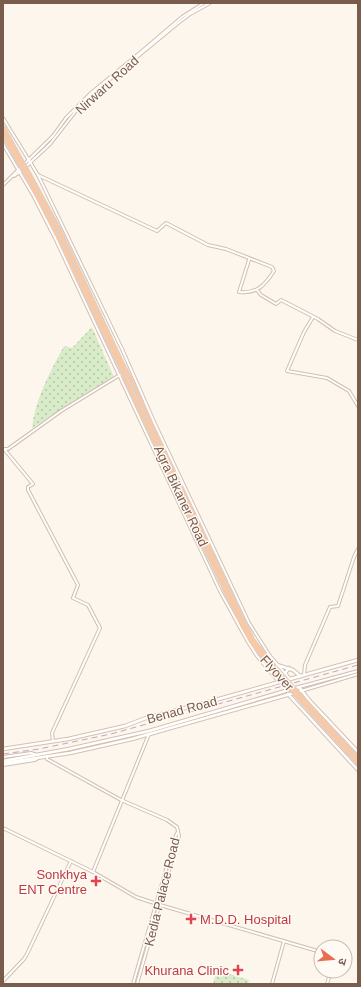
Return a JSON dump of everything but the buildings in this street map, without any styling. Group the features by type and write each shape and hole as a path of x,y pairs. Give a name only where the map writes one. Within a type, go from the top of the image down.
{"highway":[{"path":"3,127 20,160"},
{"path":"3,134 20,160"},
{"name":"Flyover","path":"20,160 60,231 121,366 238,615 253,640 266,657 325,724"},
{"path":"325,724 358,758"},
{"path":"325,724 358,763"}],"main road":[{"name":"Benad Road","path":"3,749 53,742 125,726 146,718 358,660"},
{"path":"277,665 289,668 302,676"},
{"path":"279,682 289,668"},
{"path":"36,757 70,753 149,733 299,687 358,752"},
{"path":"171,726 302,691"},
{"path":"285,692 358,770"},
{"path":"3,763 149,733"}],"street":[{"name":"Nirwaru Road","path":"29,160 53,136 66,118 91,93 182,17 204,3"},
{"name":"Nirwaru Road","path":"29,160 50,144 79,107 92,94 177,24 190,14 210,3"},
{"path":"3,118 38,175 130,367 249,623 277,665 290,679"},
{"path":"3,144 55,238 220,591 248,642 279,682"},
{"path":"3,185 29,160"},
{"path":"38,175 157,231 166,223 208,244 249,258 274,268 274,271 267,281 257,290 251,292 239,292 249,258"},
{"path":"257,290 261,295 276,304 281,300 335,331 358,340"},
{"path":"313,317 304,332 286,371 327,378 349,391 358,406"},
{"path":"3,449 8,449 61,411 119,376 130,367"},
{"path":"3,449 33,484 28,487 28,490 78,585 73,598 88,605 100,628 52,733 53,742"},
{"path":"302,676 305,665 330,607 338,606 358,549"},
{"path":"299,687 358,671"},
{"path":"302,691 358,674"},
{"path":"93,872 149,733"},
{"path":"3,757 31,753 36,757 35,760 3,763"},
{"path":"47,756 47,759 121,800 173,824 177,827 178,832"},
{"path":"3,828 93,872 136,897 313,950"},
{"name":"Kedia Palace Road","path":"133,984 178,832"},
{"name":"Kedia Palace Road","path":"137,984 179,836 178,832"},
{"path":"3,982 24,960 71,861"},
{"path":"272,984 284,941"}],"green space":[{"path":"92,327 114,377 32,428 36,407 40,396 64,346 72,348"},
{"path":"217,970 249,980 248,984 213,984"}],"railway":[{"path":"3,754 39,749 111,734 358,665"}],"place":[{"name":"Sonkhya ENT Centre","path":"96,881"},
{"name":"M.D.D. Hospital","path":"191,919"},
{"name":"Khurana Clinic","path":"238,970"}]}
